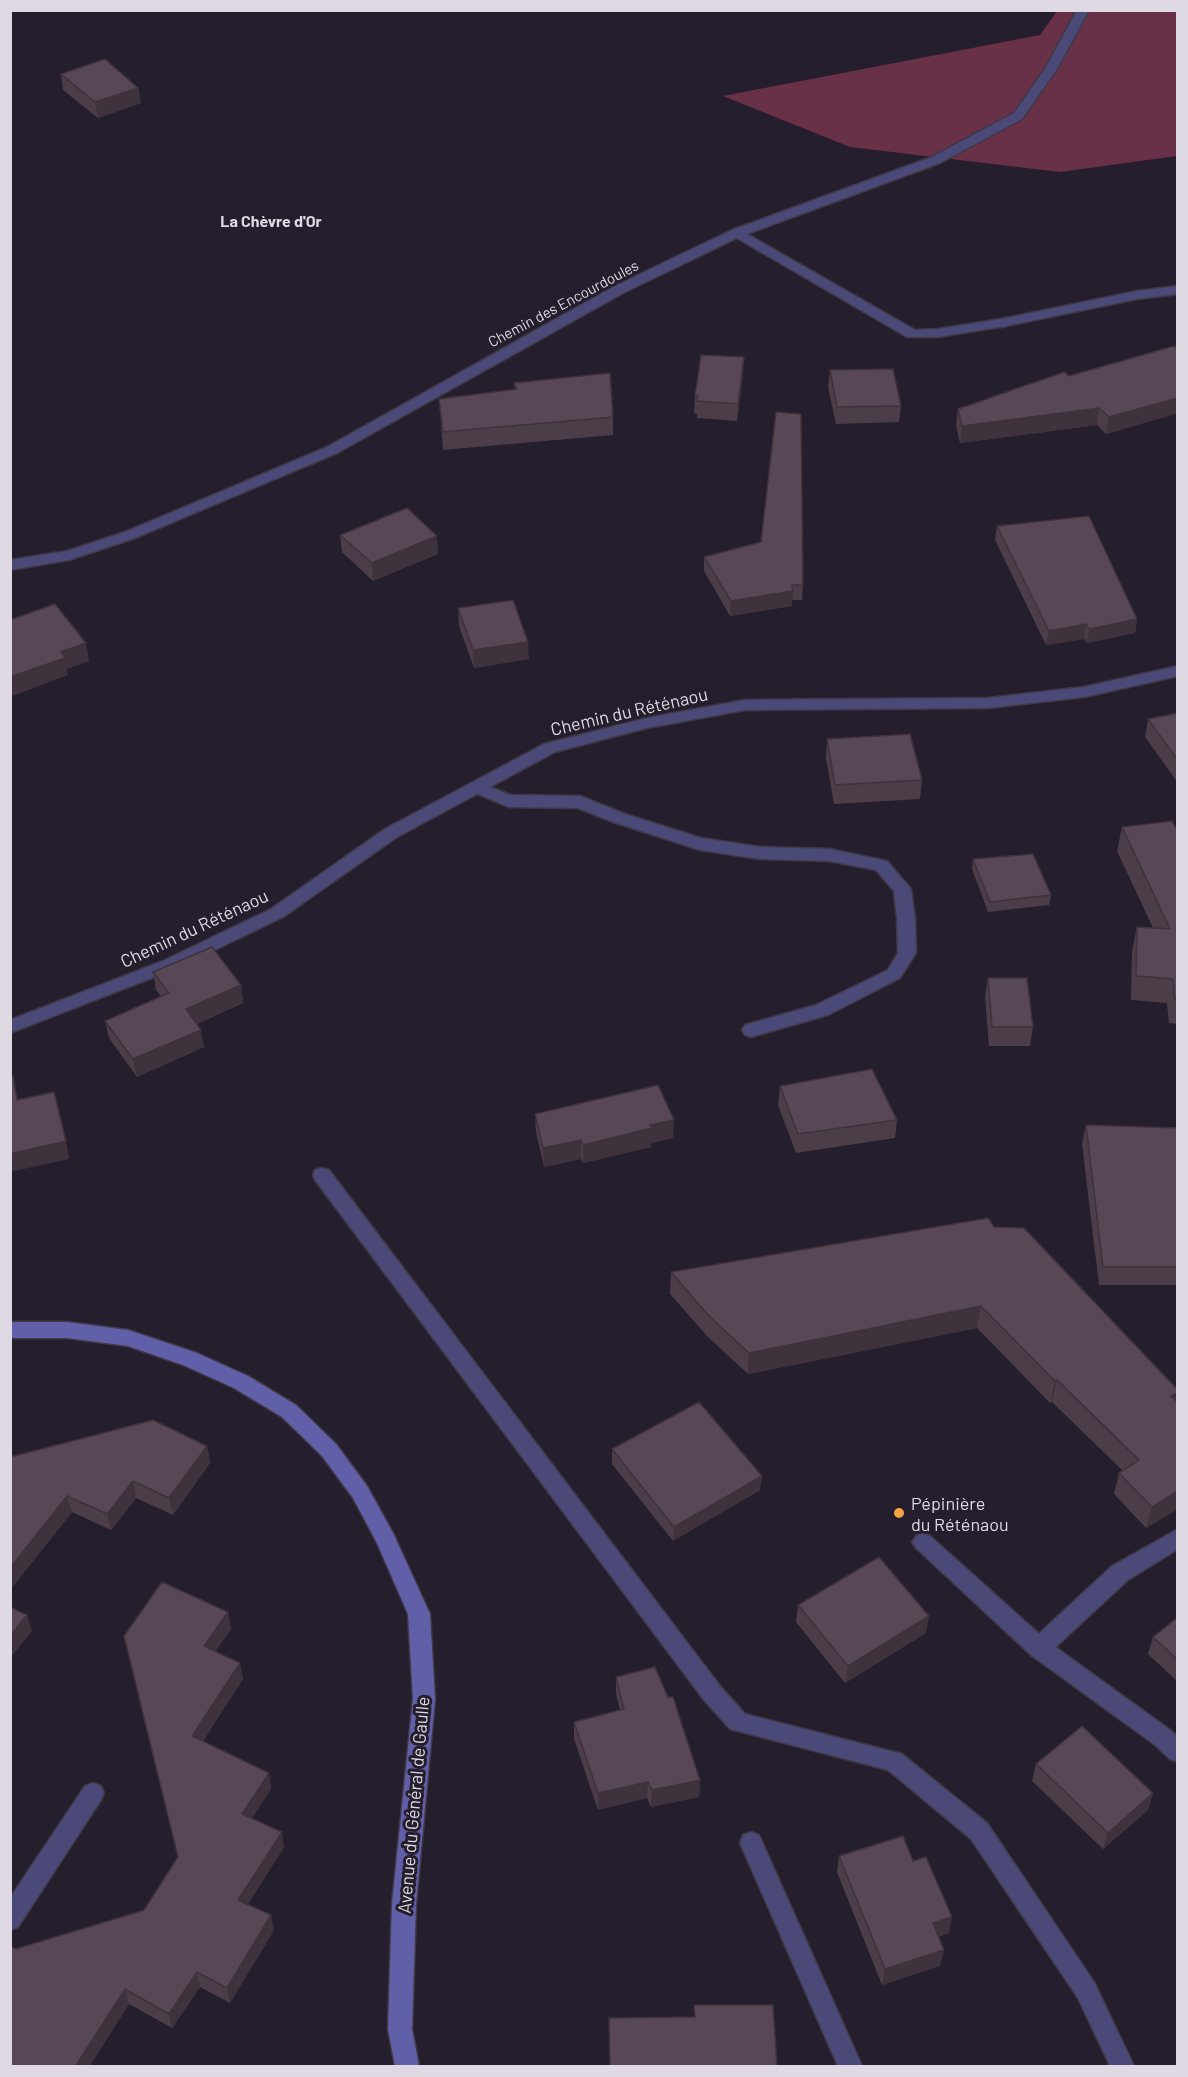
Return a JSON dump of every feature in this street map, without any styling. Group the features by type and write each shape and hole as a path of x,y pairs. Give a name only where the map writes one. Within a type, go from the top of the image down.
{"main road":[{"name":"Avenue du Général de Gaulle","path":"10,1330 67,1330 128,1338 190,1359 241,1382 289,1411 329,1450 360,1492 386,1539 419,1614 424,1699 404,1904 399,2029 407,2067"}],"street":[{"name":"Chemin des Encourdoules","path":"10,565 69,555 130,535 332,450 620,289 737,233 936,159 1018,116 1052,69 1083,10"},
{"path":"737,233 912,334 938,333 1001,323 1137,295 1178,290"},
{"name":"Chemin du Réténaou","path":"10,1027 169,965 277,913 391,833 479,788 550,748 647,723 745,705 988,703 1084,692 1178,671"},
{"path":"479,788 509,801 580,802 619,818 700,844 760,853 829,855 881,866 902,890 906,919 907,953 894,974 822,1010 751,1030"},
{"path":"322,1175 712,1693 738,1722 894,1761 979,1831 1086,1990 1122,2067"},
{"path":"1039,1648 1120,1573 1178,1538"},
{"path":"923,1542 1039,1648 1162,1737 1178,1752"},
{"path":"10,1919 93,1793"},
{"path":"751,1843 850,2067"}],"shaded area":[{"path":"1057,11 1177,11 1177,156 1060,172 850,147 723,96 1040,35"}],"building":[{"path":"105,59 138,88 95,102 61,74"},
{"path":"1174,346 1178,349 1178,398 1109,417 1099,408 962,426 958,409 1064,372 1069,376"},
{"path":"701,355 744,357 738,404 697,401 698,396 695,396"},
{"path":"893,369 901,406 837,407 830,370"},
{"path":"610,373 613,417 443,432 439,399 517,389 514,383"},
{"path":"776,412 801,414 803,585 792,585 793,591 731,601 704,557 761,542"},
{"path":"407,508 437,536 372,563 340,535"},
{"path":"1089,516 1137,619 1089,629 1086,624 1049,631 997,526"},
{"path":"513,600 528,642 473,650 458,608"},
{"path":"55,604 86,643 61,652 65,658 10,677 10,620"},
{"path":"1178,713 1178,760 1148,719"},
{"path":"910,734 922,780 835,785 827,739"},
{"path":"1172,821 1178,832 1178,1000 1175,1000 1173,979 1136,976 1137,927 1170,929 1122,827"},
{"path":"1033,854 1051,895 990,902 973,859"},
{"path":"212,947 241,985 186,1009 201,1030 133,1059 105,1021 169,993 153,972"},
{"path":"988,978 1027,978 1033,1027 992,1027"},
{"path":"872,1069 897,1120 798,1134 780,1086"},
{"path":"13,1076 17,1100 54,1092 66,1141 10,1154 10,1077"},
{"path":"658,1085 674,1120 650,1125 652,1128 583,1145 581,1140 543,1148 535,1114"},
{"path":"1086,1125 1178,1128 1178,1267 1103,1267"},
{"path":"988,1218 994,1227 1024,1228 1178,1390 1178,1393 1171,1396 1178,1403 1178,1491 1152,1507 1119,1473 1139,1460 1057,1380 1055,1381 981,1306 749,1353 709,1316 671,1272"},
{"path":"699,1402 762,1476 674,1527 612,1449"},
{"path":"153,1420 207,1446 169,1498 133,1481 107,1514 67,1496 10,1568 10,1457"},
{"path":"879,1557 929,1616 848,1666 798,1605"},
{"path":"162,1582 228,1612 204,1646 240,1663 192,1736 269,1773 242,1814 282,1832 238,1900 271,1915 227,1988 197,1972 169,2014 125,1989 75,2067 10,2067 10,1946 16,1949 144,1910 178,1857 124,1636"},
{"path":"10,1607 27,1615 10,1636"},
{"path":"1178,1617 1178,1660 1153,1637"},
{"path":"655,1667 668,1697 673,1697 700,1780 652,1790 648,1782 598,1793 574,1722 624,1709 616,1677"},
{"path":"1082,1726 1153,1793 1108,1833 1036,1764"},
{"path":"903,1836 913,1861 926,1857 952,1917 933,1923 944,1950 885,1969 839,1856"},
{"path":"694,2005 773,2005 777,2067 610,2067 609,2018 695,2017"}],"place":[{"name":"Pépinière du Réténaou","path":"899,1513"}],"district":[{"name":"La Chèvre d'Or","path":"271,220"}]}
